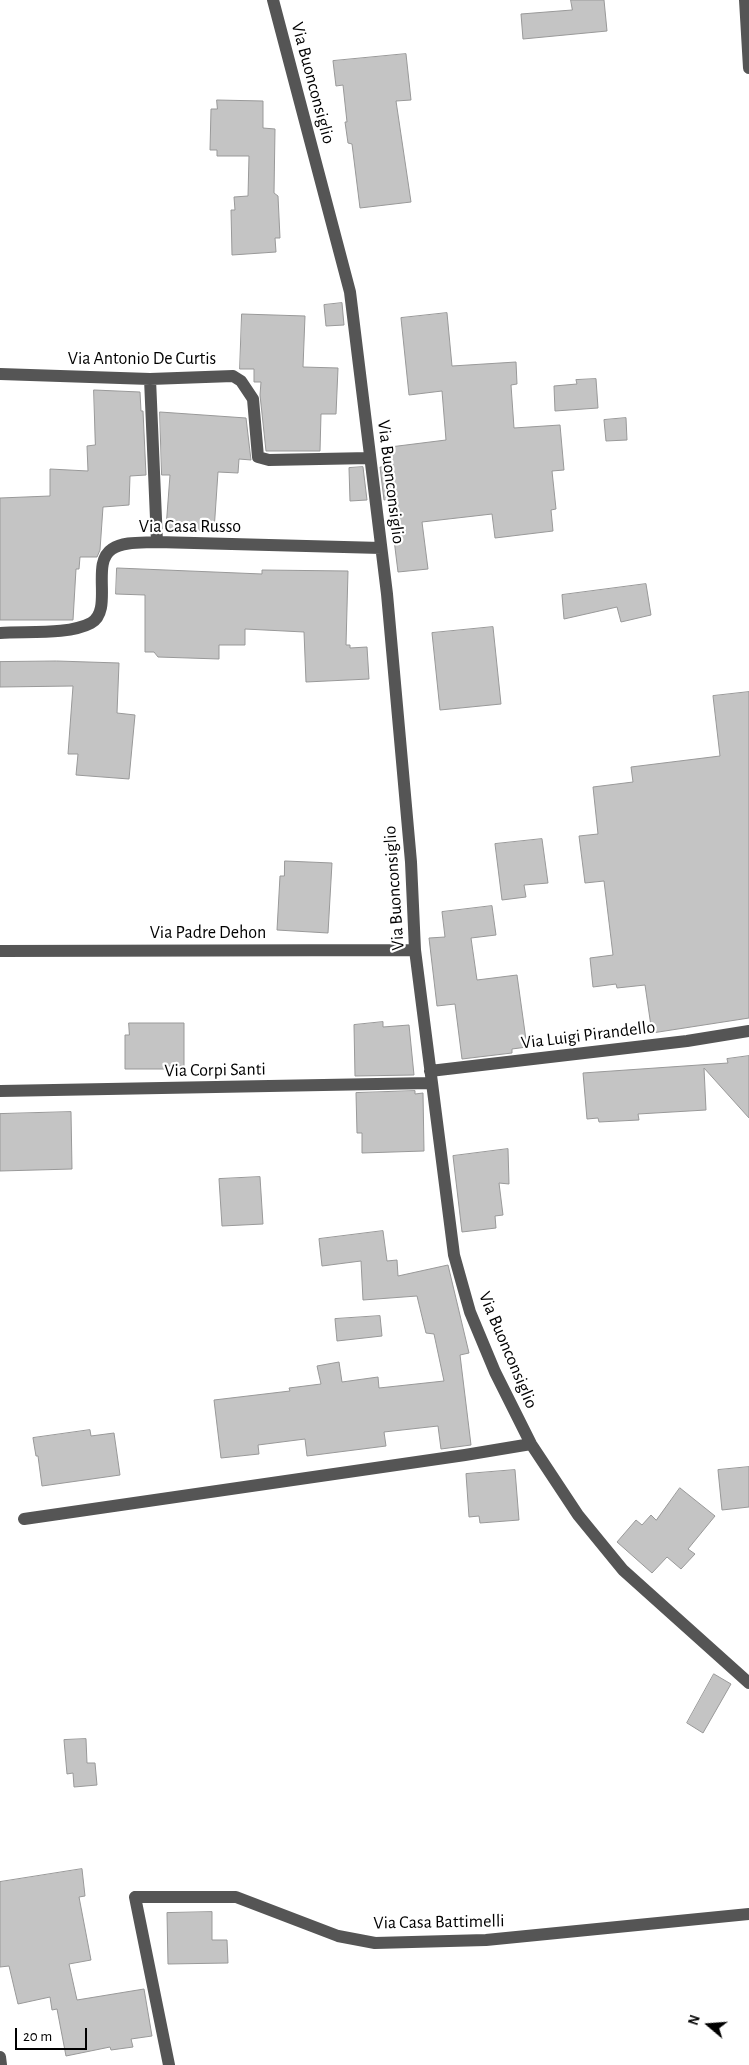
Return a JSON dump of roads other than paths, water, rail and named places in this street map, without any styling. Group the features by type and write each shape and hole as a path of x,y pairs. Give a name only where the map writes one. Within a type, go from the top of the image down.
{"street":[{"name":"Via Buonconsiglio","path":"273,0 350,292 387,594 411,862 415,950 454,1255 470,1312 495,1372 531,1444 578,1514 623,1570 749,1683"},
{"path":"745,0 749,68"},
{"name":"Via Antonio De Curtis","path":"0,374 150,379 232,376 241,381 253,399 258,457 269,460 370,458"},
{"path":"150,379 157,542"},
{"name":"Via Casa Russo","path":"0,633 71,629 92,622 101,610 103,561 111,549 125,544 157,542 381,548"},
{"name":"Via Padre Dehon","path":"0,951 415,950"},
{"name":"Via Luigi Pirandello","path":"431,1077 749,1031"},
{"name":"Via Corpi Santi","path":"0,1091 431,1077"},
{"path":"24,1518 531,1444"},
{"name":"Via Casa Battimelli","path":"169,2065 135,1897 236,1897 338,1936 375,1942 486,1940 749,1914"},
{"path":"0,2057 1,2065"}]}
